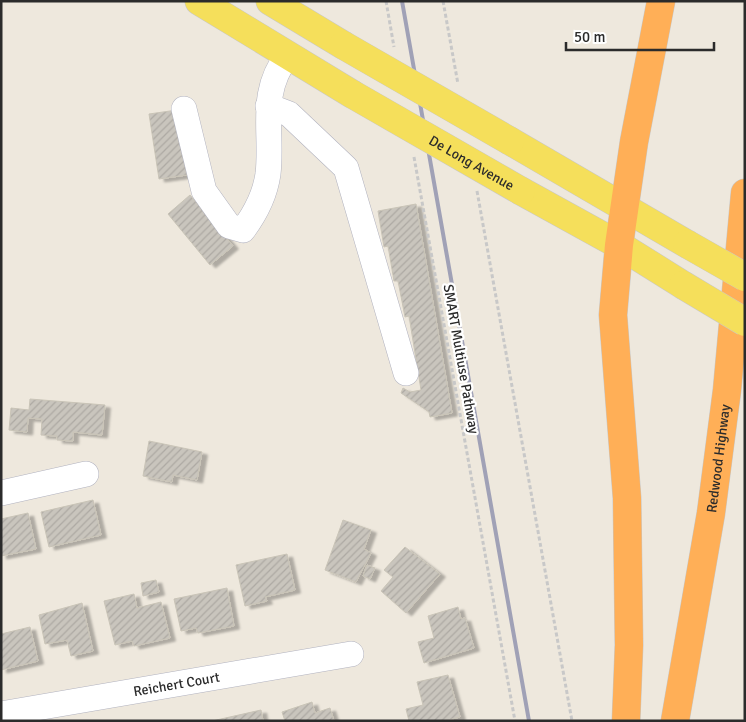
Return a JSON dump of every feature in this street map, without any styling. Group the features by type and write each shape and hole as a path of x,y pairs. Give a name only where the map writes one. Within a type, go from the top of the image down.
{"highway":[{"path":"626,721 629,645 626,498 613,315 619,245 634,142 661,1"},
{"name":"Redwood Highway","path":"675,721 711,513 727,390 745,192"}],"main road":[{"name":"De Long Avenue","path":"199,1 352,94 619,245 745,322"},
{"path":"270,1 745,277"}],"street":[{"path":"184,109 204,190 228,226 243,230 257,211 268,175 268,106 276,69 288,55"},
{"path":"268,106 289,114 346,168 406,373"},
{"path":"1,493 86,474"},
{"name":"Reichert Court","path":"1,714 350,654"}],"path":[{"path":"386,1 394,50"},
{"path":"443,1 458,89"},
{"name":"SMART Multiuse Pathway","path":"412,147 515,721"},
{"path":"476,186 572,721"}],"building":[{"path":"177,110 187,175 159,179 149,114"},
{"path":"190,195 233,246 210,265 168,214"},
{"path":"416,204 452,413 430,417 429,412 401,393 403,388 410,392 421,390 409,316 405,317 398,281 394,281 388,246 384,247 378,211"},
{"path":"30,399 105,405 102,435 73,432 73,441 57,440 57,436 41,435 42,419 28,418 27,432 9,430 11,408 29,410"},
{"path":"149,441 202,452 197,480 173,475 172,482 143,476"},
{"path":"93,500 101,535 49,547 41,512"},
{"path":"28,513 36,549 1,556 1,519"},
{"path":"343,520 371,530 364,549 371,553 356,582 325,570"},
{"path":"405,547 440,574 406,613 381,591 393,577 384,570"},
{"path":"287,554 295,590 265,597 267,601 245,606 236,565"},
{"path":"367,565 375,568 370,579 363,576"},
{"path":"156,580 159,592 143,596 141,583"},
{"path":"227,588 234,626 198,633 196,628 181,631 174,599"},
{"path":"134,594 137,608 161,602 170,638 134,646 132,641 115,645 104,601"},
{"path":"82,603 93,651 71,656 67,640 45,644 39,615"},
{"path":"458,607 461,619 465,618 474,648 424,663 418,642 434,638 428,616"},
{"path":"30,627 38,661 1,670 1,634"},
{"path":"448,675 460,717 444,721 409,721 406,709 423,705 417,682"},
{"path":"312,702 315,713 330,708 334,721 285,721 282,712"},
{"path":"261,710 263,721 212,721"}],"railway":[{"path":"402,1 529,721"}]}
